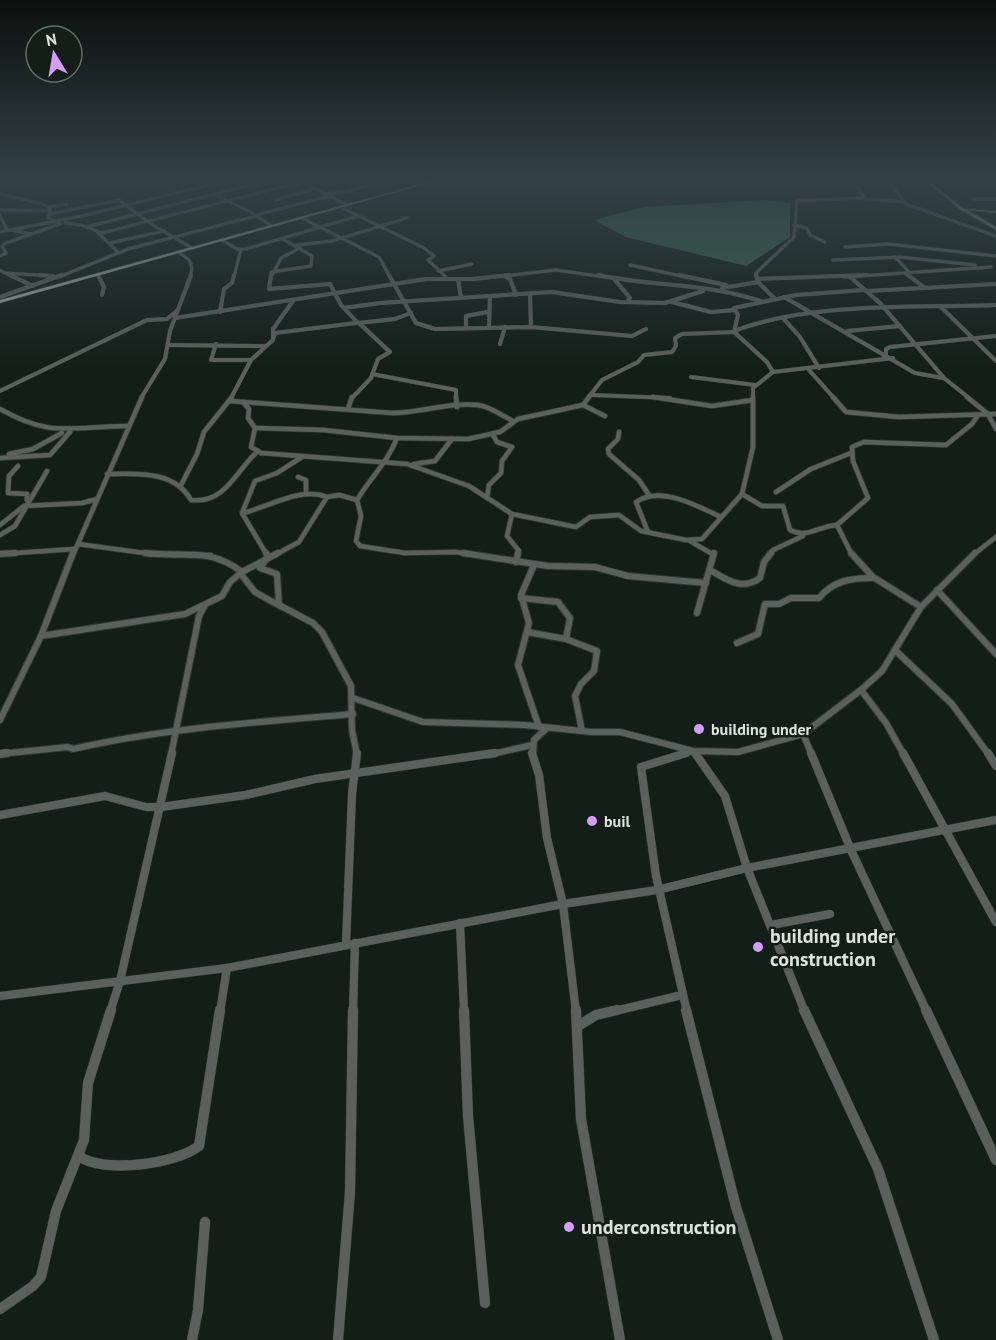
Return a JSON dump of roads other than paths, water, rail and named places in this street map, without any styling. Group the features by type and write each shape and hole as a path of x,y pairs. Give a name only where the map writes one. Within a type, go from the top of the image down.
{"main road":[{"path":"0,302 209,244"}],"street":[{"path":"110,244 119,253"},
{"path":"0,297 119,253 154,244"},
{"path":"184,244 192,248"},
{"path":"230,244 242,249 264,244"},
{"path":"271,272 311,266 313,256 292,244"},
{"path":"315,244 299,247 278,258 271,272 270,289 324,283 332,285 344,308 390,352 379,356 371,366 372,374 352,397 348,409"},
{"path":"353,244 380,257 416,323 430,328 531,327 632,336 646,329"},
{"path":"415,244 434,256 428,259 438,271 449,278"},
{"path":"775,299 757,280 756,273 787,244"},
{"path":"901,245 898,257 907,272 925,288"},
{"path":"845,247 901,245 996,256"},
{"path":"0,256 6,251 1,247"},
{"path":"220,312 224,289 232,283 242,249"},
{"path":"0,720 40,636 136,405 165,360 175,318 193,269 190,260 178,252"},
{"path":"833,260 898,257 996,268"},
{"path":"438,271 472,264"},
{"path":"630,265 721,285 757,280 991,267"},
{"path":"175,318 395,284 449,278 569,271 634,283 735,292 763,303"},
{"path":"2,272 34,277 59,275"},
{"path":"2,272 33,286"},
{"path":"98,275 104,287 102,294"},
{"path":"505,276 510,279 516,295"},
{"path":"849,276 886,310 944,378 988,414 996,429"},
{"path":"458,279 461,298"},
{"path":"615,280 630,298 627,302"},
{"path":"344,308 404,301 556,292 627,302 670,301 757,280"},
{"path":"670,301 711,312 726,313 735,310 736,306 763,303 784,297 865,290 996,284"},
{"path":"530,294 531,327"},
{"path":"489,326 490,296"},
{"path":"784,297 810,314 843,330 920,375 944,378"},
{"path":"273,340 275,324 292,301"},
{"path":"230,401 399,414 434,406 480,405 513,421 583,405 602,380 638,362 644,355 672,352 676,346 675,338 679,335 694,332 734,332 754,322 810,314 996,305"},
{"path":"941,307 996,361"},
{"path":"0,391 147,320 167,319 179,310"},
{"path":"734,332 738,315 735,310"},
{"path":"466,327 466,316 488,312"},
{"path":"180,487 197,454 205,430 230,401 251,360 273,340 275,333 395,319 411,313"},
{"path":"783,318 800,338 819,368"},
{"path":"843,330 861,332 875,327 900,326"},
{"path":"500,344 505,327"},
{"path":"734,332 749,348 770,364 773,372"},
{"path":"886,354 886,350 890,347 996,336"},
{"path":"216,344 211,360 251,360"},
{"path":"168,345 266,345"},
{"path":"691,377 755,385 773,372 809,370 893,358"},
{"path":"809,370 846,412 899,417 996,414"},
{"path":"372,374 456,390 457,407"},
{"path":"686,540 702,539 732,508 742,494 753,447 755,385"},
{"path":"592,395 613,394 668,398 712,406 753,400"},
{"path":"243,402 249,409 248,418 255,428 251,447 258,451 410,465 469,486 512,514 576,527 590,517 619,515 637,529 686,540 712,551 710,570 697,613"},
{"path":"583,405 605,416"},
{"path":"0,409 31,427 62,432 99,426 128,426"},
{"path":"776,492 811,469 851,453 855,444 864,442 946,445 972,424 978,415"},
{"path":"255,428 315,429 397,438 434,436 452,439 493,435 507,429 513,421"},
{"path":"0,457 50,455 70,431"},
{"path":"0,457 33,449 61,435 62,432"},
{"path":"618,432 618,439 608,449 609,454 634,475 649,495"},
{"path":"487,498 489,484 501,473 502,461 512,447 497,442 493,435"},
{"path":"397,438 386,462 368,481 357,500 361,516 357,541 367,549 405,553 456,552 534,565 595,567 627,576 706,583"},
{"path":"410,465 435,461 452,439"},
{"path":"107,474 162,476 180,487 192,500 202,501 221,495 243,465 258,451"},
{"path":"710,570 737,584 749,585 760,578 764,563 773,550 825,526 837,525 868,498 851,453"},
{"path":"268,556 243,513 250,488 255,481 309,454"},
{"path":"18,466 9,476 8,492 29,495 26,505"},
{"path":"0,536 15,526 47,471"},
{"path":"298,477 306,480 304,486 306,493"},
{"path":"243,513 306,493 320,493 327,497"},
{"path":"742,494 762,506 783,506 790,530 803,537"},
{"path":"40,636 185,614 222,596 230,582 241,573 268,556 299,542 308,531 318,506 327,497 339,495 357,500"},
{"path":"648,532 636,502 649,495 682,500 721,517"},
{"path":"0,525 26,505 82,503 97,500"},
{"path":"512,514 507,536 519,551 516,562"},
{"path":"837,525 842,540 856,562 873,578 921,607"},
{"path":"353,698 394,710 423,722 620,732 693,751 738,752 803,734 861,690 882,671 921,607 978,550 996,537"},
{"path":"0,555 77,547 152,554 210,554 228,561 241,573 255,592 313,623 322,632 338,666 350,682 353,698 352,730 358,758 352,794 351,1160 344,1299 338,1340"},
{"path":"268,556 260,568 277,574 280,606"},
{"path":"534,565 530,569 521,598 528,618 527,632 518,665 543,728"},
{"path":"737,644 758,634 765,604 779,604 791,598 819,598 829,586 858,578 873,578"},
{"path":"938,591 996,654"},
{"path":"521,598 544,603 558,602 567,609 571,620 566,639"},
{"path":"0,1309 26,1292 39,1279 56,1211 79,1156 87,1126 88,1083 120,981 140,887 161,807 199,616 205,605"},
{"path":"527,632 566,639 593,648 597,653 594,671 581,684 575,696 582,731"},
{"path":"896,651 944,692 981,740 996,766"},
{"path":"861,690 886,723 996,922"},
{"path":"0,754 68,747 74,749 113,739 176,730 353,714"},
{"path":"0,815 105,796 146,807 161,807 246,795 315,779 487,755 532,744 543,728"},
{"path":"803,734 851,850 996,1160"},
{"path":"532,744 547,838 563,904 578,1026 581,1119 620,1340"},
{"path":"693,751 725,796 747,868 828,1066 878,1169 934,1340"},
{"path":"693,751 640,767 657,890 743,1229 762,1280 778,1340"},
{"path":"0,996 227,968 563,904 657,890 747,868 851,850 943,829 996,820"},
{"path":"771,925 830,914"},
{"path":"460,923 468,1116 485,1303"},
{"path":"79,1156 96,1165 147,1162 188,1155 196,1150 199,1146 227,968"},
{"path":"578,1026 596,1015 682,995"},
{"path":"192,1340 198,1310 205,1222"}],"place":[{"name":"building under","path":"699,729"},
{"name":"buil","path":"592,821"},
{"name":"building under construction","path":"758,947"},
{"name":"underconstruction","path":"569,1227"}]}
